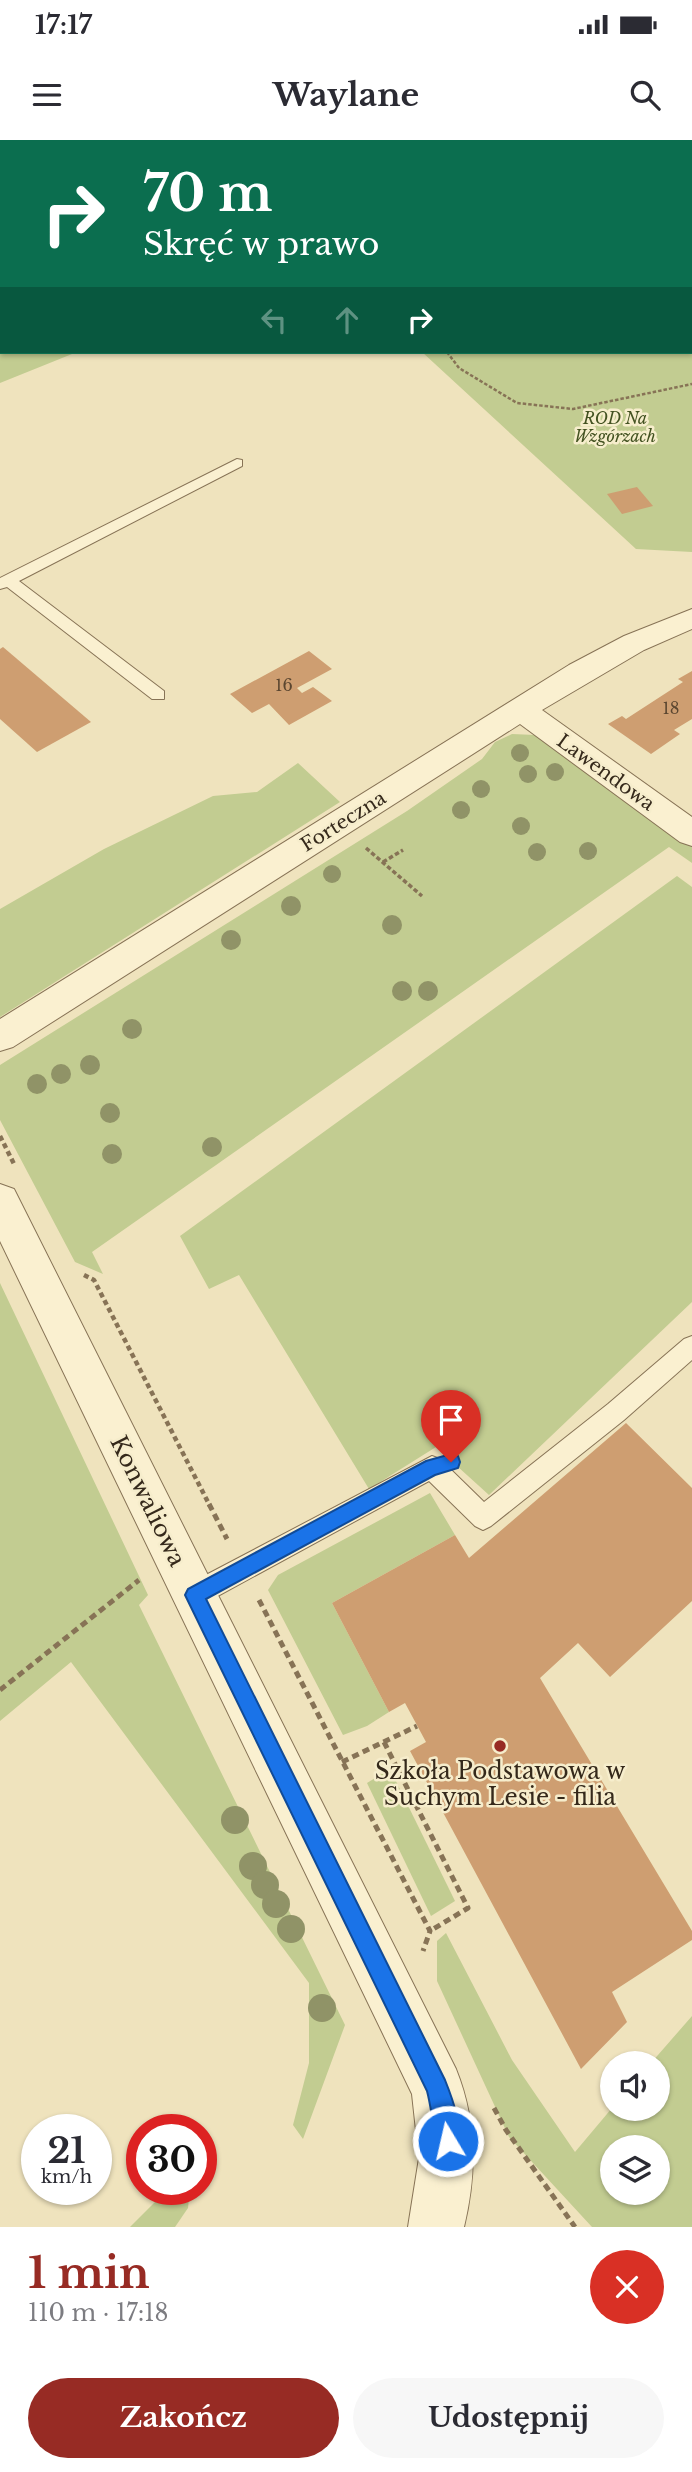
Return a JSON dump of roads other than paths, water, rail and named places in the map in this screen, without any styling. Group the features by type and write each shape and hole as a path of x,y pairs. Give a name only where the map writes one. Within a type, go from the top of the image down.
{"street":[{"name":"Forteczna","path":"0,1037 520,709 634,643 692,618"},
{"name":"Lawendowa","path":"520,709 692,834"},
{"name":"Konwaliowa","path":"0,1201 437,2088 445,2116 448,2141 447,2172 436,2227"}],"lane":[{"path":"158,695 4,582 237,463"},
{"path":"184,1576 442,1465 483,1518 616,1412 692,1346"}],"place":[{"name":"Szkoła Podstawowa w Suchym Lesie - filia","path":"500,1746"}],"park label":[{"name":"ROD Na Wzgórzach","path":"615,427"}]}
